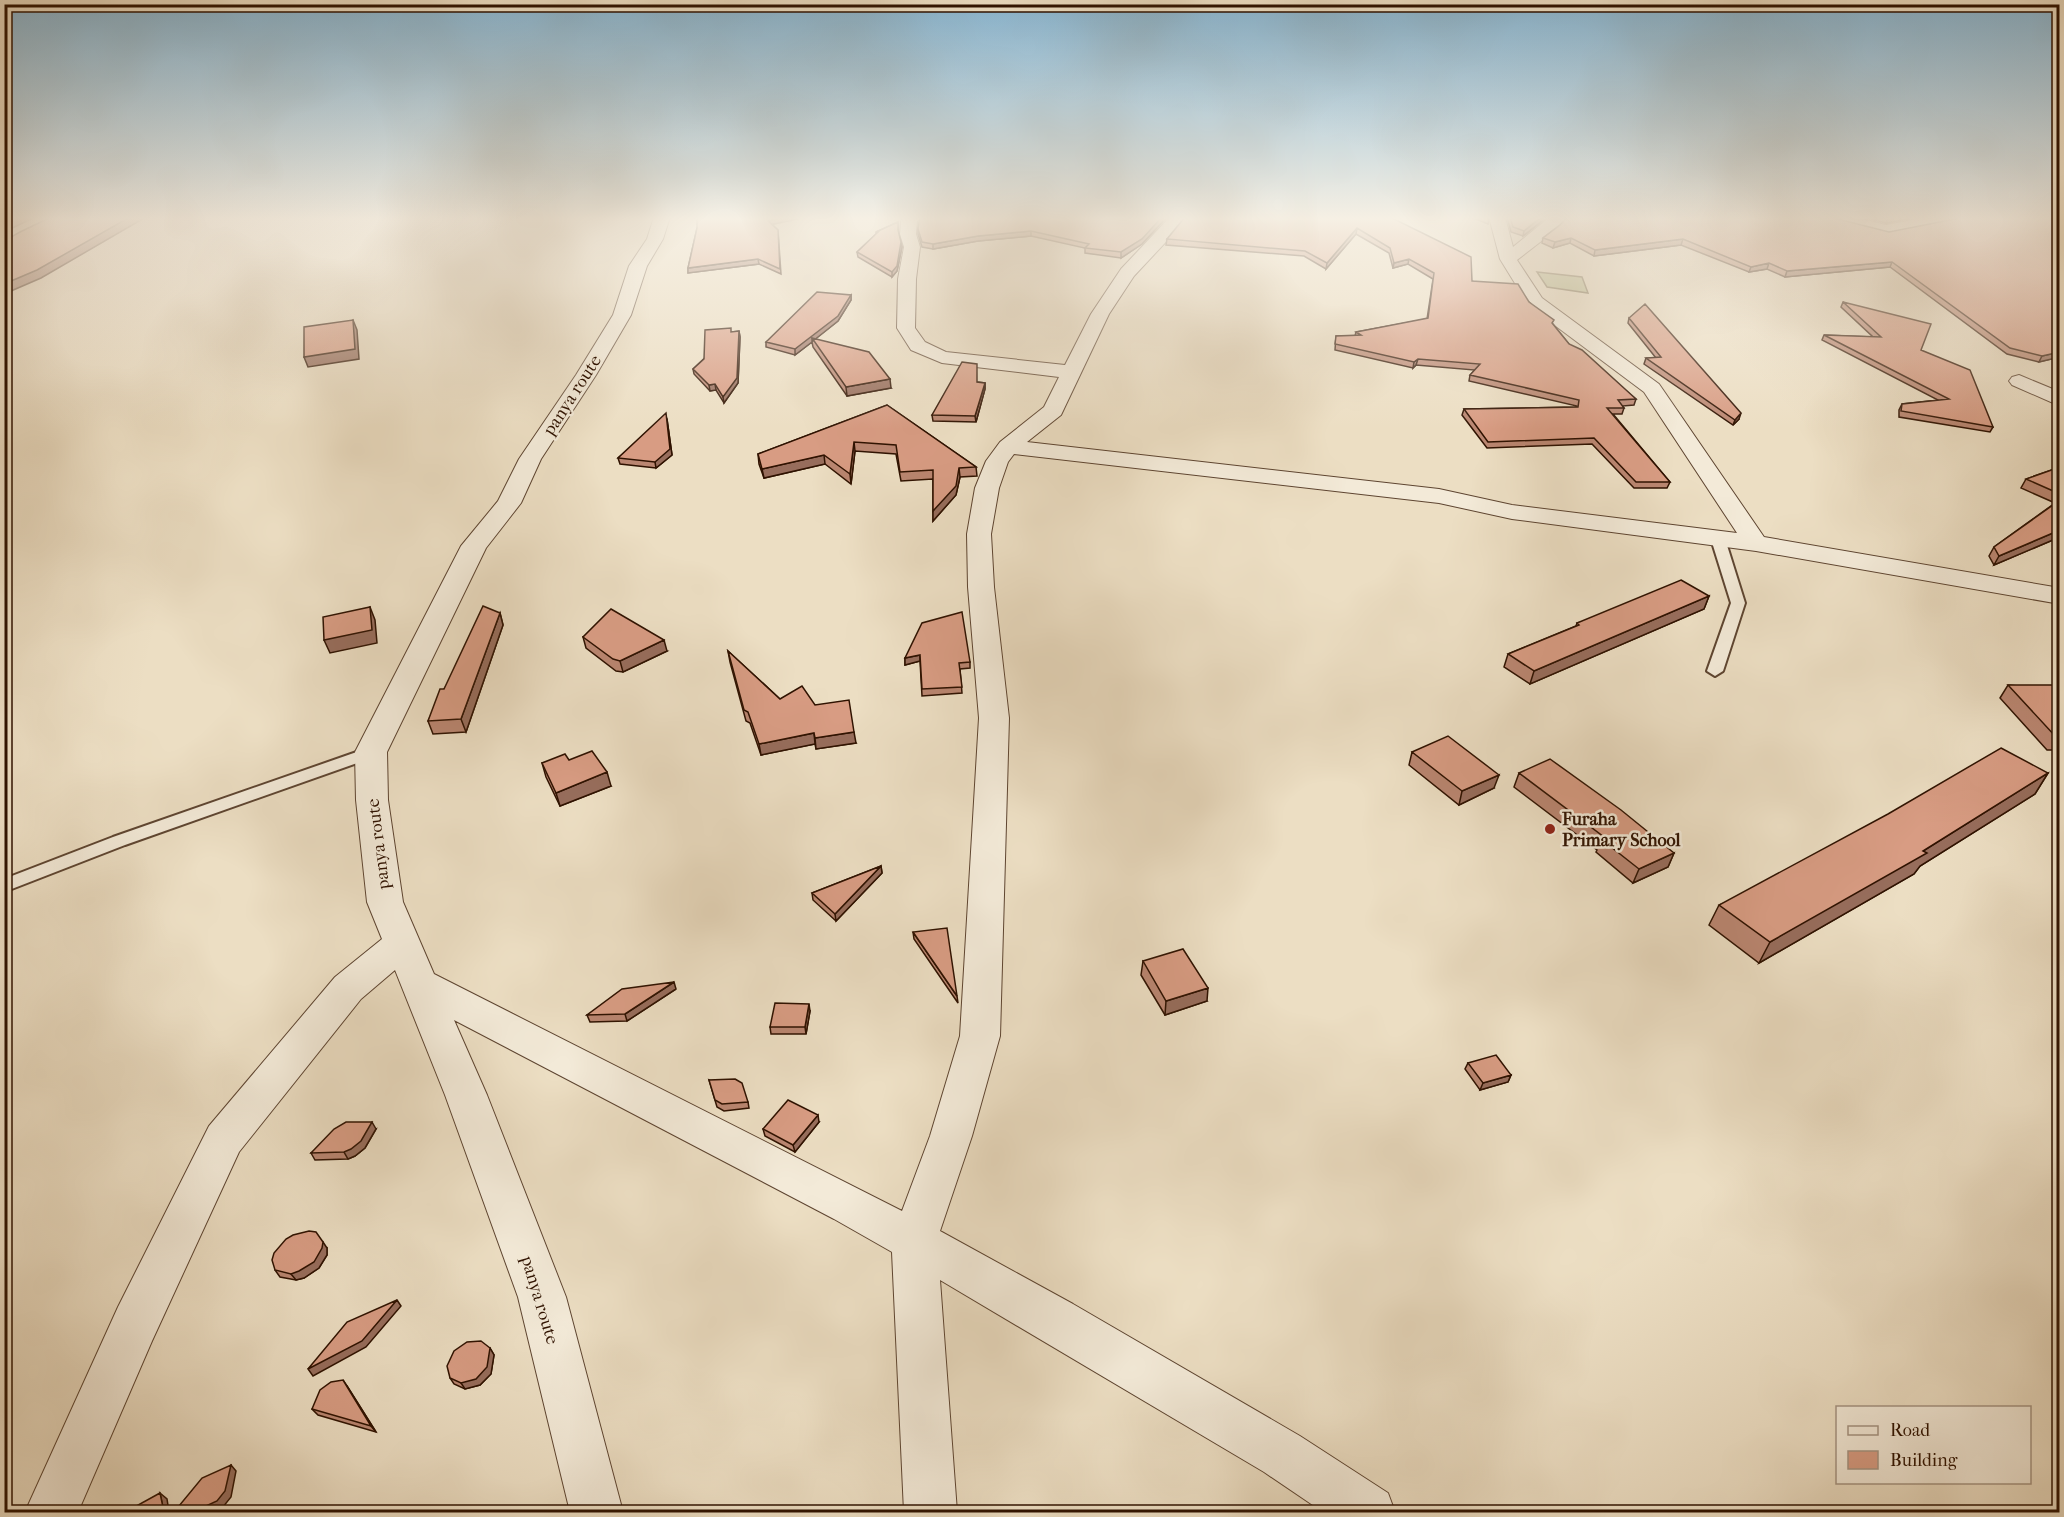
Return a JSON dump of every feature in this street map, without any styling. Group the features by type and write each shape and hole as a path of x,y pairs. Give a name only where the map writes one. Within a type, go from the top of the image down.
{"street":[{"name":"panya route","path":"596,1512 542,1297 466,1095 385,902 372,800 371,752 474,546 509,503 530,459 586,375 622,315 630,288"},
{"path":"907,288 906,328 910,338 918,346 942,357 1070,372"},
{"path":"930,1512 914,1241 951,1136 980,1036 994,718 981,587 979,534 987,488 997,461 1008,447 1053,410 1100,314 1117,288"},
{"path":"1526,288 1535,302 1652,388 1756,543"},
{"path":"2019,381 2060,400"},
{"path":"1008,447 1439,496 1512,512 1756,543 2060,596"},
{"path":"51,1512 135,1324 224,1139 348,988 402,943"},
{"path":"419,984 850,1205 1056,1321 1282,1454 1369,1512"}],"lane":[{"path":"1715,671 1738,603 1718,539"},
{"path":"4,886 119,841 371,752"}],"green space":[{"path":"1552,288 1586,288 1588,293"}],"building":[{"path":"1432,288 1520,288 1529,302 1554,320 1552,323 1569,344 1582,350 1636,399 1618,400 1624,408 1607,408 1670,482 1636,482 1594,438 1488,442 1464,409 1578,407 1579,400 1470,375 1480,364 1418,359 1414,362 1335,344 1336,336 1361,335 1356,332 1428,318"},
{"path":"1927,288 2060,288 2060,352 2042,356 2010,348"},
{"path":"817,292 851,295 838,316 795,349 766,342"},
{"path":"1843,302 1931,324 1921,350 1970,370 1993,427 1901,411 1902,404 1949,399 1824,335 1881,337"},
{"path":"1645,304 1741,413 1735,420 1646,358 1661,357 1629,318"},
{"path":"353,320 355,349 304,357 304,327"},
{"path":"731,328 731,332 739,331 737,378 723,397 715,384 709,385 693,369 704,359 705,330"},
{"path":"812,338 869,352 890,379 846,387"},
{"path":"962,362 977,364 977,382 985,383 975,416 932,415"},
{"path":"887,405 976,467 959,468 956,486 933,511 933,470 900,472 896,445 854,442 850,474 824,455 762,469 758,454"},
{"path":"666,413 670,449 655,462 618,458"},
{"path":"2060,467 2060,494 2026,479"},
{"path":"2060,500 2060,530 1999,556 1994,547"},
{"path":"1681,580 1709,596 1534,671 1508,654 1579,625 1577,623"},
{"path":"483,606 500,613 461,719 428,721 440,689 444,689"},
{"path":"370,607 372,630 324,640 323,617"},
{"path":"611,609 664,640 620,661 613,659 583,637"},
{"path":"962,612 970,662 959,663 962,687 922,689 920,655 905,658 922,623"},
{"path":"728,651 780,699 802,686 815,705 849,700 854,732 815,738 814,733 759,744 748,712 744,710"},
{"path":"2008,685 2055,685 2060,690 2060,737 2056,737"},
{"path":"1448,736 1499,775 1462,791 1412,752"},
{"path":"2001,748 2048,773 1923,851 1927,853 1770,942 1719,905 1888,814"},
{"path":"592,751 607,772 556,793 542,763 565,754 569,760"},
{"path":"1550,759 1621,810 1674,853 1639,869 1601,839 1604,837 1519,773"},
{"path":"881,866 835,914 812,893"},
{"path":"947,928 957,996 913,932"},
{"path":"1183,949 1208,988 1166,1001 1143,961"},
{"path":"674,982 625,1014 587,1015 622,989"},
{"path":"775,1003 809,1004 805,1027 770,1027"},
{"path":"1496,1055 1511,1075 1483,1083 1468,1063"},
{"path":"735,1079 742,1083 748,1102 722,1104 715,1100 709,1080"},
{"path":"788,1100 818,1115 793,1145 763,1129"},
{"path":"346,1122 372,1122 361,1141 351,1149 344,1152 311,1153 334,1129"},
{"path":"309,1231 316,1232 323,1242 314,1262 291,1274 275,1270 272,1260 274,1253 286,1239"},
{"path":"397,1300 362,1341 308,1369 347,1322"},
{"path":"481,1341 490,1348 487,1367 476,1379 461,1383 450,1378 447,1366 454,1351 467,1342"},
{"path":"343,1380 371,1426 312,1409 320,1390 331,1382"},
{"path":"231,1465 225,1491 217,1501 193,1512 174,1512 202,1478"},
{"path":"160,1493 164,1512 130,1512 129,1510"},
{"path":"897,1509 897,1512 880,1512"}],"place":[{"name":"Furaha Primary School","path":"1550,829"}]}
